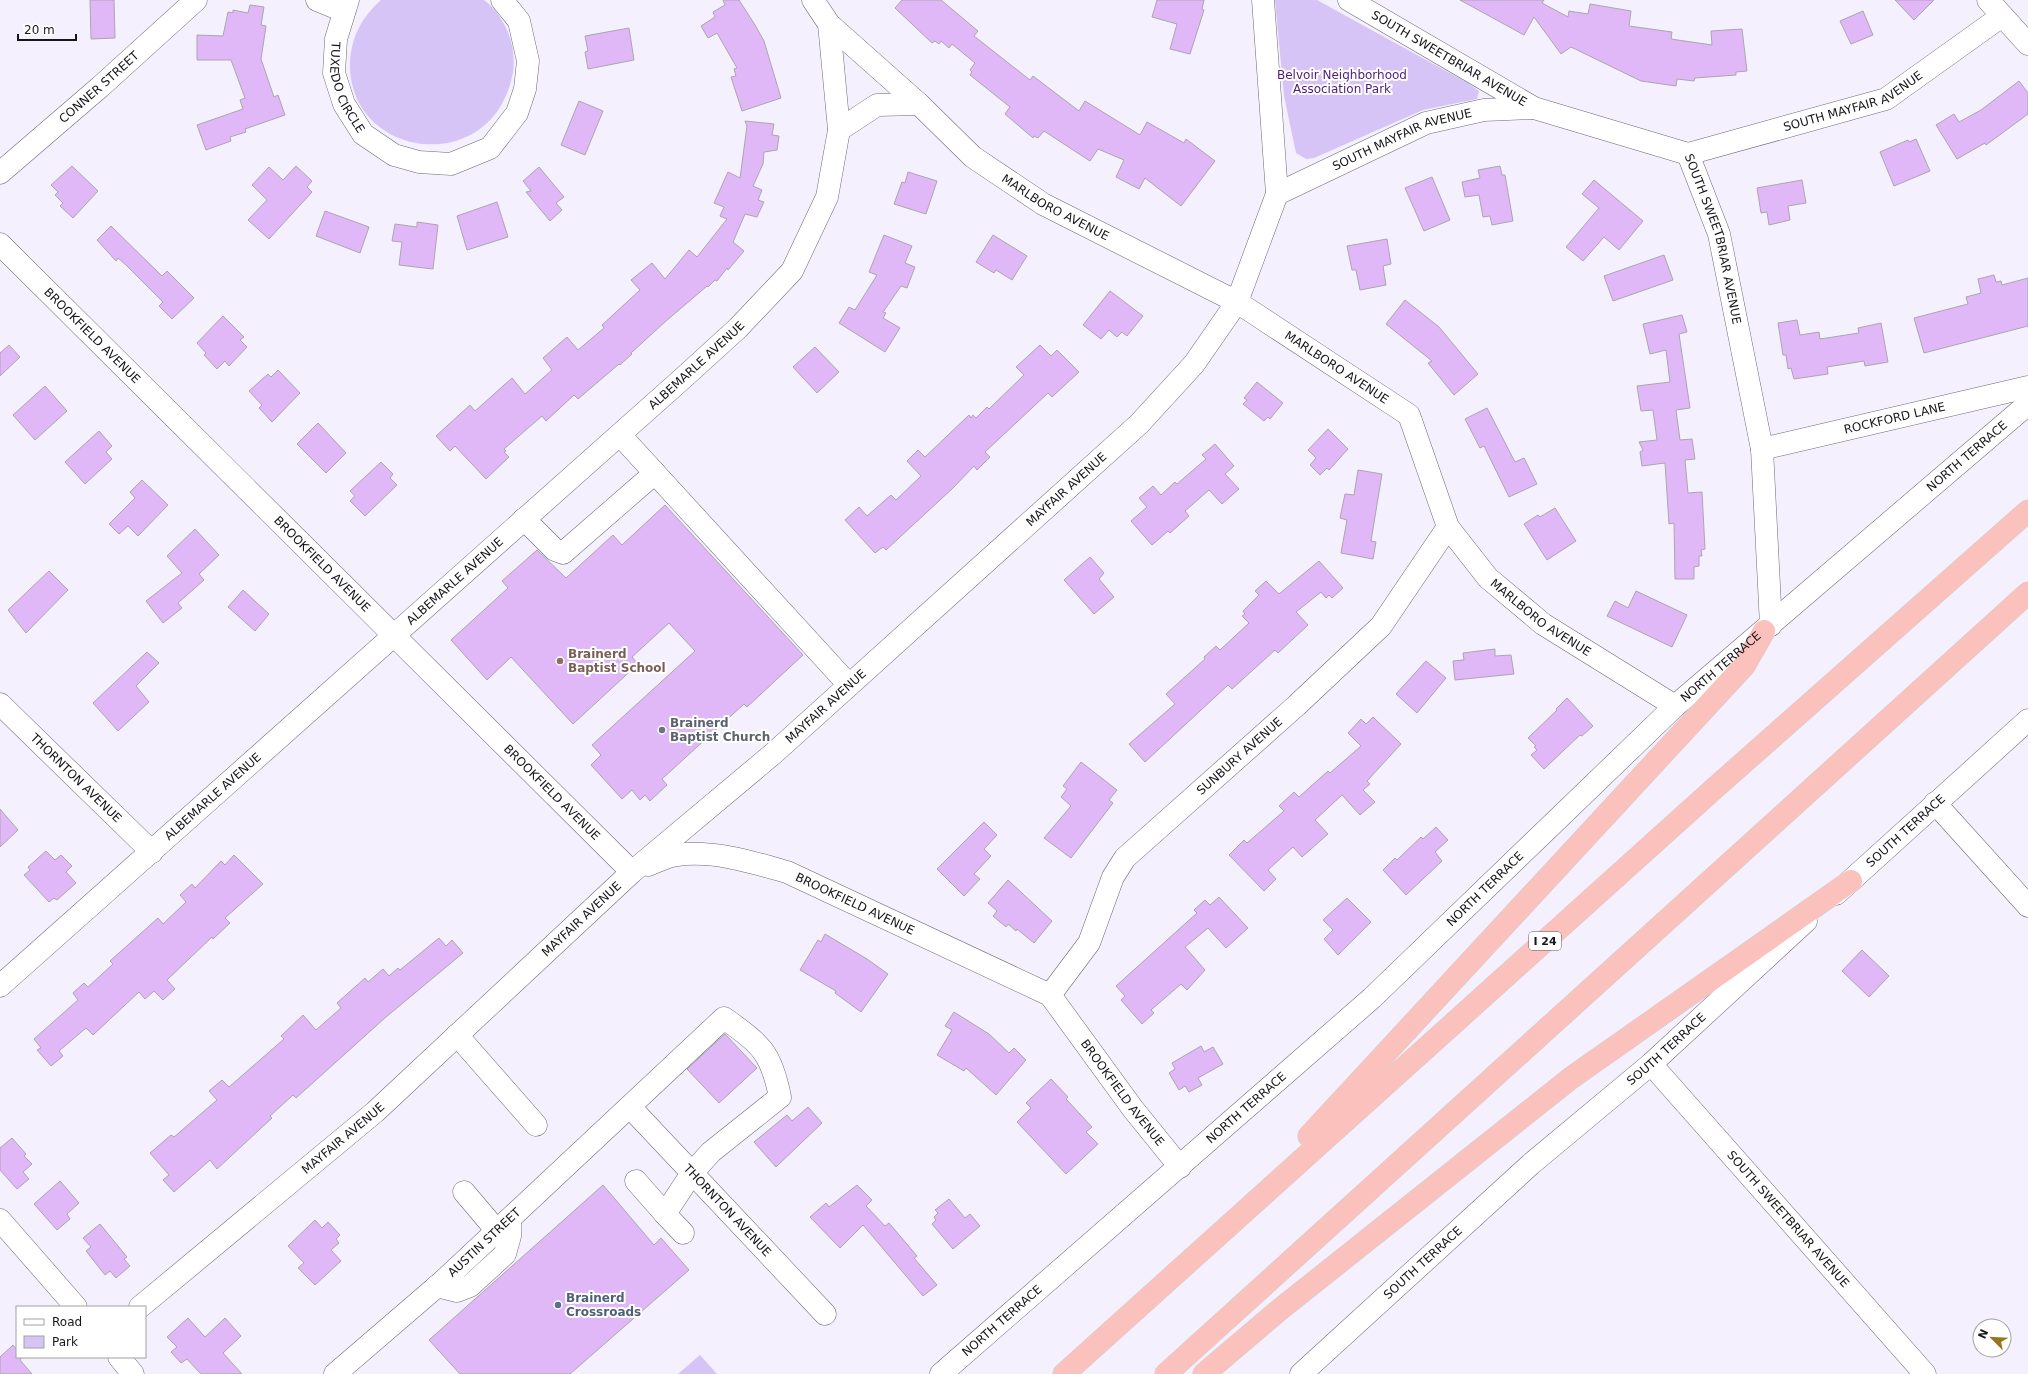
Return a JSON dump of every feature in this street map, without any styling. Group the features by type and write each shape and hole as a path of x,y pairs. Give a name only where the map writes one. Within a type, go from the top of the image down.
{"highway":[{"name":"I 24","path":"1064,1374 1716,787 2028,511"},
{"path":"1166,1374 2028,593"},
{"path":"1215,1238 1744,666 1768,628"},
{"path":"1204,1374 1284,1306 1571,1078 1851,880"}],"street":[{"name":"CONNER STREET","path":"0,173 100,87 196,0"},
{"path":"317,0 347,3"},
{"name":"TUXEDO CIRCLE","path":"347,3 336,39 334,73 344,104 363,134 394,155 419,162 451,164 490,148 516,113 525,89 528,61 518,21 502,0"},
{"name":"MARLBORO AVENUE","path":"813,0 830,24 919,104 973,157 1043,204 1237,302 1409,415 1448,527 1488,578 1543,624 1675,706"},
{"name":"MAYFAIR AVENUE","path":"141,1306 375,1112 632,872 774,753 1139,424 1194,364 1237,302 1277,194 1264,0"},
{"name":"SOUTH SWEETBRIAR AVENUE","path":"1349,0 1534,108 1688,154 1719,234 1762,449 1768,628"},
{"path":"1995,8 2028,44"},
{"name":"SOUTH MAYFAIR AVENUE","path":"1688,154 1886,99 1995,8"},
{"path":"830,24 838,130 877,105 919,104"},
{"name":"SOUTH MAYFAIR AVENUE","path":"1277,194 1426,123 1484,110 1534,108"},
{"name":"ALBEMARLE AVENUE","path":"0,986 152,852 393,635 620,435 738,328 792,271 827,197 838,130"},
{"name":"BROOKFIELD AVENUE","path":"0,244 632,872 676,855 703,855 746,860 787,872 1050,996 1133,1109 1180,1167"},
{"name":"ROCKFORD LANE","path":"1762,449 2028,387"},
{"name":"NORTH TERRACE","path":"941,1374 1372,998 1675,706 2028,404"},
{"path":"620,435 849,685"},
{"path":"524,519 555,550 563,553 655,473"},
{"name":"SUNBURY AVENUE","path":"1050,996 1089,943 1113,877 1124,858 1297,705 1381,626 1448,527"},
{"name":"THORNTON AVENUE","path":"0,704 152,852"},
{"name":"SOUTH TERRACE","path":"1307,1372 1531,1164 1651,1064 2028,720"},
{"path":"1935,804 2028,906"},
{"name":"AUSTIN STREET","path":"335,1374 437,1286 504,1225 724,1018 755,1040 767,1054 776,1078 780,1097 711,1152 692,1173"},
{"path":"457,1035 536,1125"},
{"name":"SOUTH SWEETBRIAR AVENUE","path":"1651,1064 1925,1374"},
{"name":"THORNTON AVENUE","path":"630,1107 825,1314"},
{"path":"665,1214 692,1173"},
{"path":"636,1181 683,1233"},
{"path":"464,1192 504,1225"},
{"path":"0,1220 75,1306"},
{"path":"120,1358 133,1374"}],"green space":[{"path":"381,0 484,0 498,14 508,32 511,42 514,62 513,72 500,106 479,129 453,142 424,144 396,137 372,120 356,96 350,63 355,36 368,13"},
{"name":"Belvoir Neighborhood Association Park","path":"1275,0 1317,0 1468,83 1479,91 1477,99 1423,110 1314,158 1306,159 1296,153 1284,96"},
{"path":"700,1355 717,1374 678,1374"}],"building":[{"path":"90,0 114,0 115,38 91,39"},
{"path":"723,0 739,0 755,25 764,41 781,98 742,111 731,77 736,76 734,69 737,68 717,33 708,38 701,26 715,17 713,12 725,5"},
{"path":"902,0 941,0 978,31 974,36 1030,80 1033,76 1079,111 1085,101 1140,135 1147,122 1184,143 1186,139 1215,161 1181,206 1145,178 1139,189 1116,177 1124,160 1098,149 1090,161 1044,131 1038,138 1034,136 1033,138 1005,114 1010,107 970,75 972,72 970,70 975,63 952,44 949,48 941,41 939,44 935,41 932,43 895,8"},
{"path":"1157,0 1204,0 1202,9 1204,10 1190,54 1170,49 1177,24 1152,17"},
{"path":"1460,0 1544,0 1542,3 1568,17 1569,11 1588,14 1590,4 1631,11 1629,26 1672,32 1671,39 1712,45 1711,31 1742,29 1747,71 1736,72 1736,75 1695,78 1694,81 1677,79 1676,86 1641,81 1571,47 1561,54 1534,17 1524,35"},
{"path":"1895,0 1934,0 1914,20"},
{"path":"250,5 264,7 261,25 266,26 261,59 274,97 278,95 285,115 245,129 246,132 230,137 231,141 206,150 197,125 243,109 240,100 245,98 231,60 197,60 197,35 223,36 228,12 233,13 233,10 248,13"},
{"path":"1863,11 1873,35 1851,44 1840,21"},
{"path":"629,28 634,60 588,69 585,52 588,51 585,36"},
{"path":"2019,81 2028,93 2028,114 1986,145 1985,143 1957,159 1936,125 1954,114 1959,122 1981,110"},
{"path":"579,101 603,111 585,155 561,145"},
{"path":"745,121 774,124 772,135 779,136 777,150 764,152 763,164 753,186 762,190 758,200 764,202 757,217 745,214 733,242 744,251 728,270 727,268 717,281 715,280 708,287 707,286 666,321 620,365 619,364 578,399 574,395 546,421 542,416 504,449 506,451 504,452 509,457 486,479 455,446 450,451 436,436 470,405 475,411 512,378 525,394 552,370 543,358 567,337 578,350 604,328 602,325 640,290 631,280 652,263 665,279 689,250 697,257 727,219 720,216 724,207 714,203 728,172 740,178 747,126"},
{"path":"1916,139 1930,171 1894,186 1880,152 1908,140 1909,142"},
{"path":"72,166 98,191 73,218 60,206 63,203 55,195 58,192 51,185"},
{"path":"296,166 312,181 307,187 312,192 269,239 248,220 267,200 252,185 269,167 283,180"},
{"path":"1500,166 1502,175 1505,175 1513,221 1492,225 1490,216 1483,217 1479,195 1465,197 1462,182 1480,178 1478,170"},
{"path":"539,167 564,197 556,203 562,210 550,221 526,192 531,191 523,181"},
{"path":"908,172 937,181 926,214 894,204 902,182 905,183"},
{"path":"1432,177 1450,220 1424,231 1405,188"},
{"path":"1594,180 1643,221 1619,250 1604,237 1583,261 1566,247 1599,208 1582,194"},
{"path":"1802,180 1806,203 1788,206 1790,220 1769,225 1767,212 1761,213 1757,188"},
{"path":"497,202 508,237 467,250 457,216"},
{"path":"325,211 369,227 360,253 316,236"},
{"path":"417,222 438,225 433,269 399,265 402,242 392,241 395,224 417,227"},
{"path":"111,226 162,276 167,271 194,298 172,319 159,306 163,302 118,258 116,261 97,240"},
{"path":"884,235 912,246 905,263 915,267 907,288 901,286 883,312 886,313 883,318 900,328 885,352 839,323 849,307 855,310 877,275 869,272"},
{"path":"993,235 1027,256 1012,280 996,270 994,273 976,262"},
{"path":"1387,239 1391,264 1383,266 1386,285 1360,290 1356,270 1352,270 1347,246"},
{"path":"1664,255 1673,280 1613,301 1604,276"},
{"path":"1994,275 1996,282 2001,281 2002,285 2028,278 2028,326 1924,353 1914,318 1968,304 1966,297 1981,293 1978,279"},
{"path":"1110,291 1143,316 1127,336 1122,332 1117,337 1109,330 1101,339 1083,325"},
{"path":"1405,300 1439,327 1478,374 1454,395 1428,363 1432,361 1386,324"},
{"path":"1682,315 1687,332 1679,334 1690,408 1676,410 1680,440 1692,439 1695,459 1685,460 1688,493 1702,492 1705,549 1701,550 1702,556 1699,556 1699,566 1694,567 1694,579 1675,579 1674,523 1669,524 1665,463 1642,466 1640,452 1643,450 1639,442 1657,440 1653,410 1641,411 1637,386 1670,382 1666,350 1650,354 1643,324"},
{"path":"223,316 244,337 240,340 247,347 229,366 225,361 217,369 204,355 206,353 197,343"},
{"path":"1797,320 1800,335 1819,332 1820,339 1859,333 1858,328 1881,323 1888,362 1865,366 1864,361 1827,367 1828,374 1794,379 1791,368 1788,369 1786,355 1783,355 1778,323"},
{"path":"9,345 20,357 0,376 0,353"},
{"path":"1040,345 1051,356 1057,350 1079,372 1052,397 1048,393 985,452 990,457 977,470 974,466 953,488 886,550 883,547 875,553 845,520 859,507 867,516 891,495 896,500 921,476 907,461 918,450 925,457 969,415 971,418 973,415 976,418 987,407 989,409 1024,375 1016,367"},
{"path":"815,347 839,372 817,393 793,367"},
{"path":"278,370 300,393 272,422 259,408 262,405 249,391 268,374 271,377"},
{"path":"1257,382 1283,403 1270,419 1268,417 1264,421 1243,404 1247,400 1244,398"},
{"path":"45,386 67,411 35,440 13,415"},
{"path":"1487,408 1515,462 1524,458 1537,484 1509,497 1484,446 1480,448 1465,419"},
{"path":"318,423 346,453 326,473 297,444"},
{"path":"1328,429 1348,449 1329,470 1327,468 1320,475 1310,465 1316,458 1308,450"},
{"path":"99,431 112,446 106,452 112,459 85,484 65,462"},
{"path":"1215,444 1234,466 1225,474 1239,489 1222,504 1209,490 1185,511 1189,516 1170,533 1168,531 1152,545 1131,521 1147,507 1139,498 1153,486 1161,495 1175,482 1177,484 1206,459 1202,455"},
{"path":"381,462 393,474 390,478 397,485 365,516 350,501 355,496 350,491"},
{"path":"1358,470 1382,474 1371,541 1376,542 1373,559 1341,553 1347,520 1340,518 1345,494 1354,495"},
{"path":"142,480 168,505 138,536 128,526 119,534 109,524 135,498 130,492"},
{"path":"665,505 803,655 747,707 744,704 662,779 667,785 650,801 645,795 640,800 632,790 622,799 591,765 601,755 592,745 695,651 669,623 632,657 638,664 573,724 511,657 487,680 451,640 508,588 502,581 537,550 566,578 613,535 622,545"},
{"path":"1555,508 1576,541 1547,560 1524,524 1538,515 1540,517"},
{"path":"195,529 219,555 199,574 204,580 178,603 182,608 163,623 146,601 182,573 167,556"},
{"path":"1090,557 1104,573 1099,579 1114,597 1094,614 1064,580"},
{"path":"1319,561 1343,588 1332,598 1329,595 1326,598 1321,592 1296,612 1308,625 1278,653 1275,650 1232,689 1228,685 1145,762 1129,744 1175,704 1166,694 1205,659 1204,657 1216,646 1220,650 1249,623 1242,616 1245,614 1243,611 1259,595 1255,591 1266,581 1279,594"},
{"path":"49,571 68,590 26,633 8,610"},
{"path":"243,590 269,614 255,631 228,607"},
{"path":"1636,591 1687,615 1672,647 1607,616 1615,601 1628,608"},
{"path":"1495,649 1495,656 1511,655 1514,674 1455,680 1453,661 1464,660 1463,653"},
{"path":"147,652 159,663 136,686 149,702 118,731 93,703"},
{"path":"1426,661 1446,678 1417,713 1396,694"},
{"path":"1567,698 1593,726 1582,736 1580,735 1544,769 1531,755 1537,750 1534,747 1536,746 1528,738 1557,710 1556,709"},
{"path":"1373,717 1401,744 1367,781 1370,784 1363,790 1375,802 1360,815 1342,795 1315,820 1328,834 1302,857 1293,847 1268,870 1276,879 1264,891 1229,855 1244,840 1247,843 1284,811 1279,806 1294,792 1299,797 1328,771 1330,773 1361,746 1348,733 1361,719 1366,724"},
{"path":"1081,762 1117,790 1109,800 1113,803 1071,858 1044,838 1071,806 1061,797 1067,789 1063,786"},
{"path":"0,809 18,830 0,847"},
{"path":"984,822 997,835 984,849 991,856 974,874 980,879 964,896 937,869"},
{"path":"1436,827 1448,840 1435,852 1442,861 1406,895 1383,870 1395,858 1397,860 1421,837 1423,839"},
{"path":"46,851 55,860 61,855 72,866 66,872 76,883 57,900 54,898 49,902 24,875 30,870 28,867"},
{"path":"234,855 263,884 225,918 230,923 213,939 212,937 167,980 175,989 163,1000 154,991 145,999 139,992 93,1035 86,1028 59,1051 63,1056 51,1066 37,1050 41,1048 34,1039 78,1000 73,993 84,983 88,987 113,964 110,961 158,918 163,924 186,902 180,895 192,884 195,888 221,861 225,865"},
{"path":"1008,880 1052,921 1034,943 1017,929 1016,931 1008,924 1006,927 993,916 997,911 988,903"},
{"path":"1219,897 1248,928 1226,948 1208,928 1185,947 1205,970 1187,990 1181,984 1151,1010 1154,1013 1142,1024 1121,1000 1125,996 1116,986 1197,913 1194,910 1205,900 1210,905"},
{"path":"1347,898 1371,922 1338,955 1324,939 1333,930 1323,920"},
{"path":"825,934 867,959 888,974 861,1012 835,993 836,991 800,970 818,940 821,942"},
{"path":"439,938 446,946 452,940 463,953 386,1017 296,1098 293,1095 270,1116 272,1118 217,1169 210,1160 174,1192 163,1180 169,1175 150,1153 171,1135 174,1137 217,1100 209,1091 222,1080 229,1087 284,1039 281,1036 303,1015 316,1030 341,1008 337,1003 365,978 368,982 383,969 389,976 398,968 400,970"},
{"path":"1862,950 1889,976 1869,997 1842,971"},
{"path":"954,1012 989,1034 1009,1053 1014,1048 1026,1060 996,1095 966,1068 964,1071 937,1055 952,1030 945,1026"},
{"path":"725,1034 757,1068 719,1103 687,1069"},
{"path":"1201,1046 1204,1052 1213,1047 1223,1064 1198,1078 1202,1085 1189,1092 1185,1086 1179,1090 1169,1073 1175,1069 1172,1063"},
{"path":"1051,1079 1068,1097 1066,1099 1092,1127 1086,1132 1098,1144 1066,1174 1017,1122 1031,1108 1026,1103"},
{"path":"808,1107 822,1123 776,1167 754,1142 787,1115 792,1121"},
{"path":"12,1138 26,1154 24,1156 32,1164 23,1172 29,1179 17,1189 0,1170 0,1148"},
{"path":"60,1181 79,1203 67,1214 70,1219 57,1230 34,1204"},
{"name":"Brainerd Crossroads","path":"603,1185 654,1245 661,1238 689,1270 570,1374 460,1374 429,1340"},
{"path":"857,1185 872,1200 866,1206 885,1226 889,1223 917,1256 914,1258 937,1285 923,1296 863,1225 840,1248 810,1217 826,1203 829,1207"},
{"path":"949,1199 965,1218 970,1214 980,1226 953,1249 932,1224 936,1220 934,1217 938,1213 935,1210"},
{"path":"315,1220 322,1228 328,1222 340,1235 336,1239 339,1243 331,1250 341,1261 315,1285 298,1268 304,1263 288,1246"},
{"path":"100,1224 127,1257 124,1259 130,1266 116,1278 110,1271 105,1275 86,1251 91,1247 83,1238"},
{"path":"188,1318 205,1337 225,1318 241,1336 223,1353 242,1374 201,1374 187,1359 181,1363 171,1352 177,1347 167,1337"},
{"path":"13,1345 16,1349 16,1358 21,1358 20,1360 32,1374 0,1374 0,1357"}],"place":[{"name":"Brainerd Baptist School","path":"560,661"},
{"name":"Brainerd Baptist Church","path":"662,730"},
{"name":"Brainerd Crossroads","path":"558,1305"}]}
